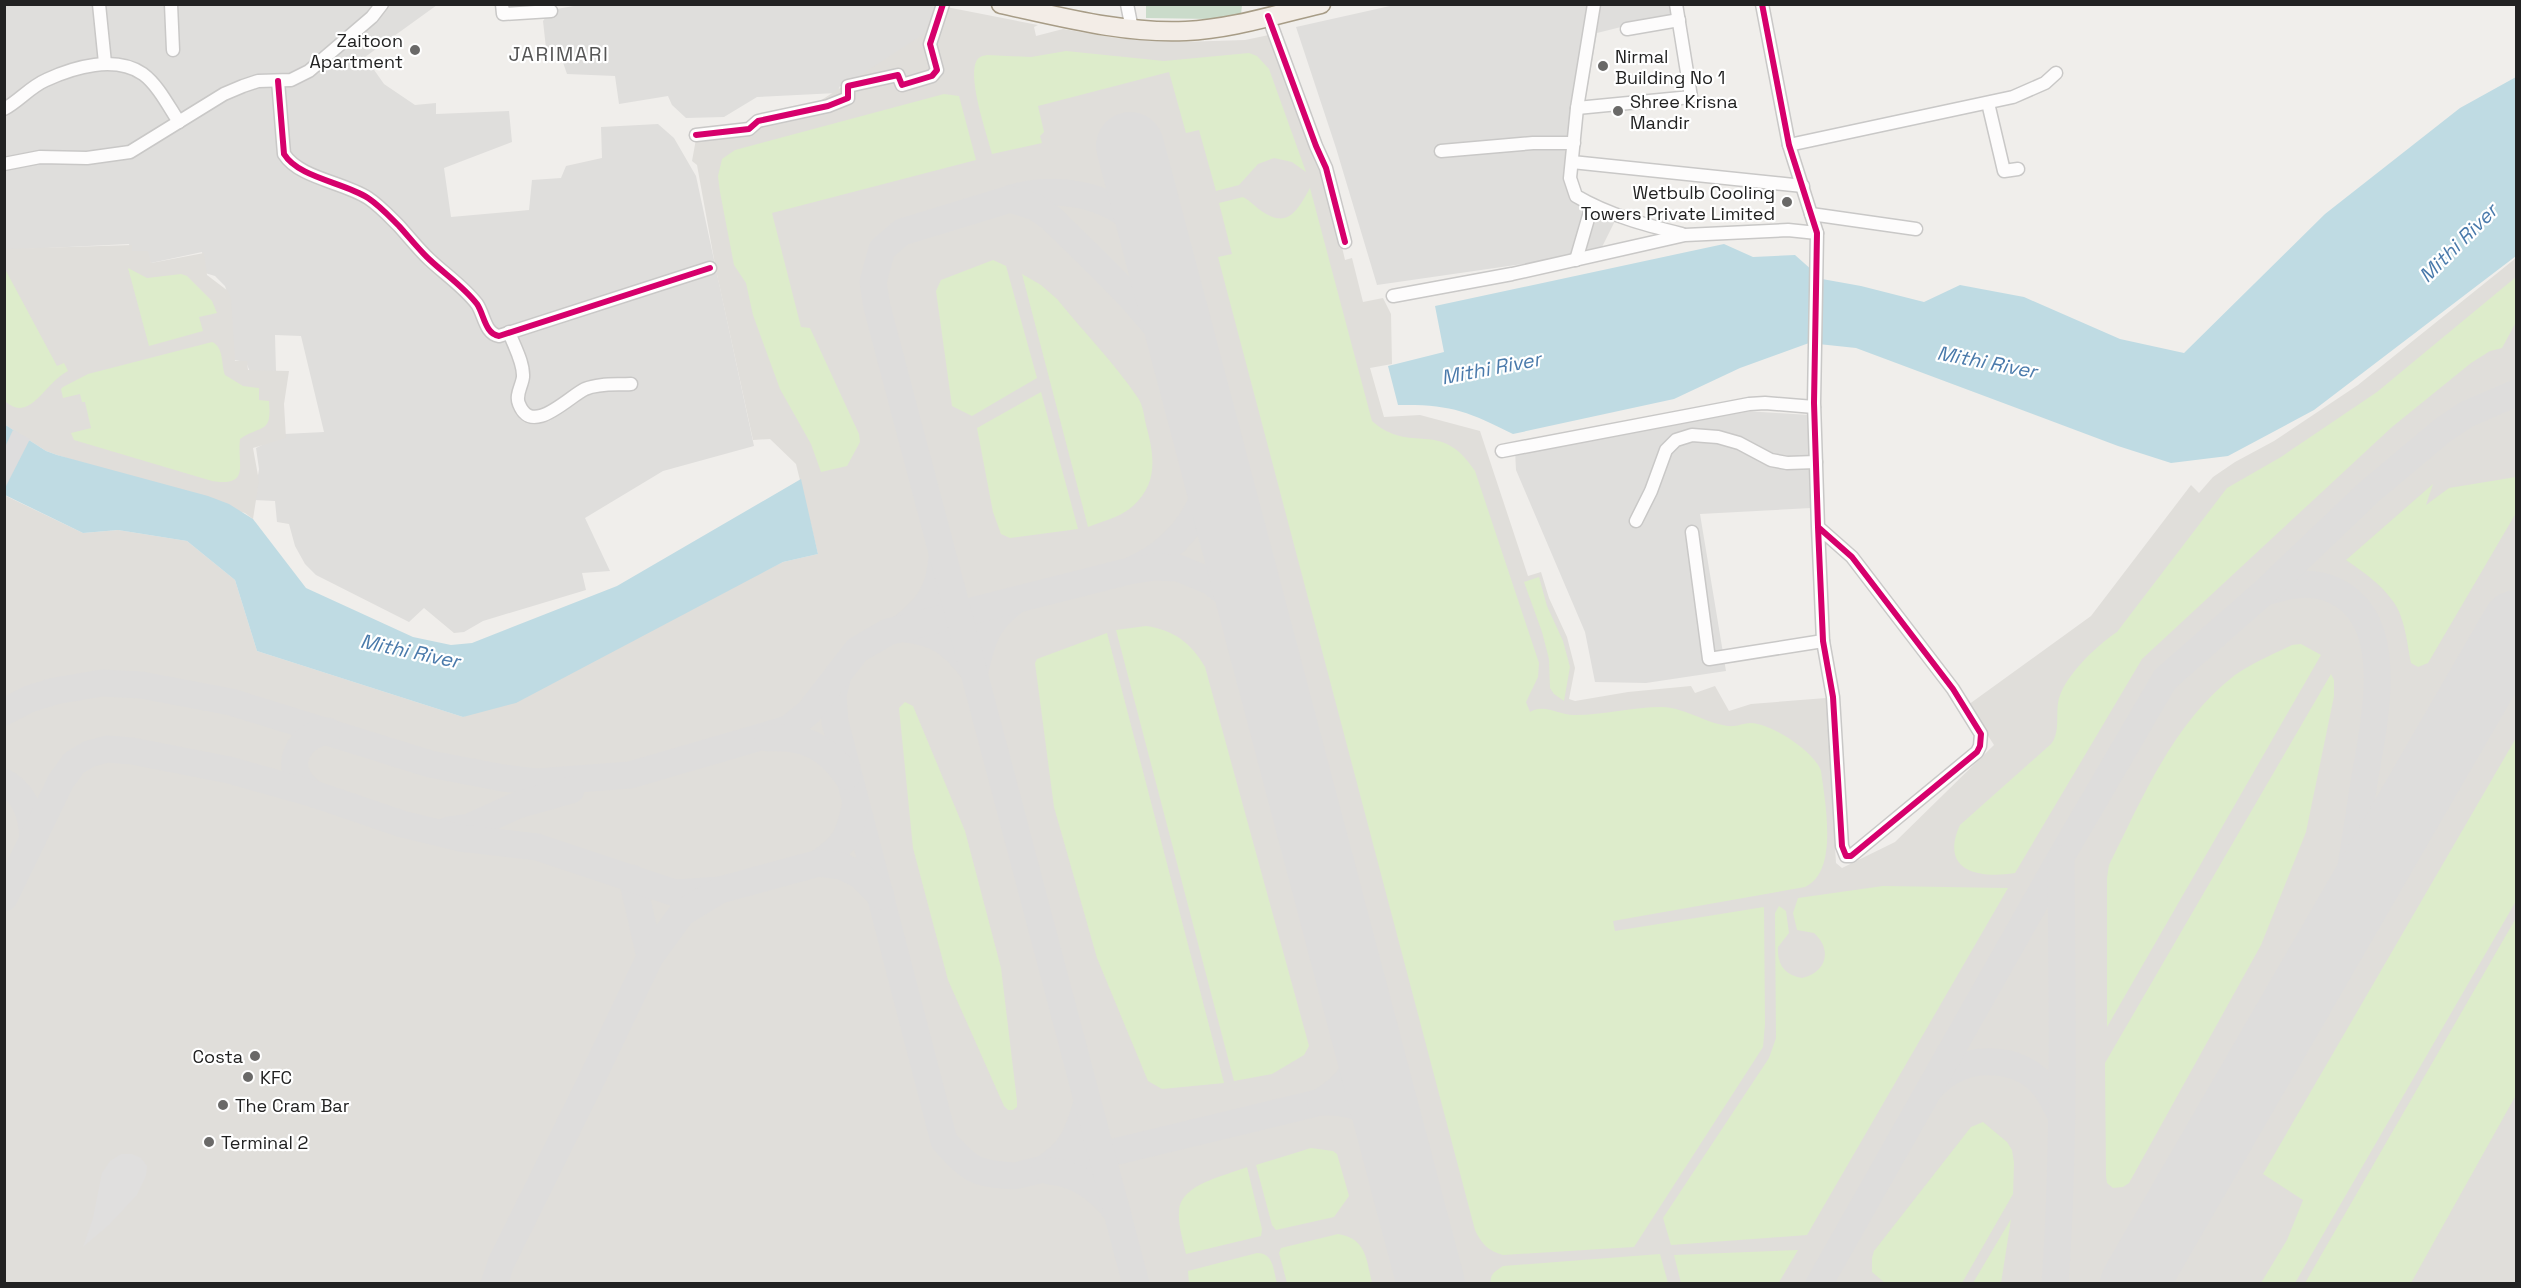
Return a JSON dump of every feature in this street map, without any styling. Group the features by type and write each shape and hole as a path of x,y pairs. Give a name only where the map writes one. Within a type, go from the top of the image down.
{"main road":[{"path":"1001,4 1132,29 1197,30 1220,28 1321,4"}],"street":[{"path":"99,4 105,63"},
{"path":"171,4 172,50"},
{"path":"4,164 40,157 87,158 130,152 243,86 258,81 291,80 309,71 372,17 382,4"},
{"path":"502,4 503,14 551,11"},
{"path":"696,135 748,129 758,121 828,106 848,98 848,86 898,75 902,85 932,76 937,70 930,44 943,4"},
{"path":"1127,4 1132,29"},
{"path":"1594,4 1577,108 1570,178 1576,196 1592,205 1638,222 1685,235"},
{"path":"1577,108 1690,97 1676,4"},
{"path":"1762,4 1789,145 1817,233 1814,405 1818,527 1823,641 1833,697 1842,846 1846,856 1851,856 1977,752 1982,740 1980,731 1946,680 1852,557 1818,527"},
{"path":"1268,16 1326,168 1345,242"},
{"path":"1626,29 1679,20"},
{"path":"4,109 46,80 74,70 105,63 121,66 143,75 159,92 179,122"},
{"path":"1789,145 2013,97 2045,83 2056,73"},
{"path":"278,81 284,153 288,160 298,168 336,182 376,205 429,260 469,294 480,308 491,334 499,336 509,333 710,268"},
{"path":"1988,103 2004,171 2018,168"},
{"path":"1441,151 1533,143 1574,143"},
{"path":"1572,162 1803,186"},
{"path":"1576,260 1592,205"},
{"path":"1811,214 1916,230"},
{"path":"1393,296 1576,260 1685,235 1788,230 1817,233"},
{"path":"509,333 522,370 518,403 525,414 532,417 546,415 576,394 595,386 631,384"},
{"path":"1502,451 1749,404 1814,405"},
{"path":"1636,521 1651,491 1666,450 1676,440 1692,435 1718,437 1739,443 1771,460 1787,463 1816,462"},
{"path":"1692,532 1709,658 1823,641"}],"shaded area":[{"path":"585,4 935,5 925,38 887,81 840,86 837,93 757,97 724,117 686,118 672,105 668,96 619,104 615,76 567,74 559,51 546,48 543,21 551,10"},
{"path":"1399,4 1680,4 1681,12 1597,33 1573,172 1577,188 1582,193 1620,211 1599,253 1377,285 1336,148 1296,27"},
{"path":"4,5 437,5 365,57 384,84 415,105 436,103 436,114 509,111 512,142 444,168 451,217 529,210 532,180 561,178 566,166 602,158 601,127 658,124 674,138 696,176 754,446 663,471 585,518 610,571 582,573 586,590 483,621 464,632 454,633 424,608 409,622 316,575 305,564 295,546 289,524 277,522 275,501 254,500 259,469 256,448 284,434 324,432 301,336 275,335 276,371 250,372 246,362 234,360 230,301 225,286 215,276 205,273 202,252 151,263 145,252 131,251 129,244 5,250"},
{"path":"936,5 1038,25 1034,27 1036,36 1063,29 1116,38 1181,42 1245,40 1269,35 1323,165 1345,260 1352,258 1363,302 1383,298 1391,314 1392,364 1370,368 1384,417 1420,415 1480,431 1528,576 1541,572 1549,598 1567,637 1575,668 1569,699 1575,701 1628,692 1691,686 1695,693 1715,686 1729,711 1751,704 1826,698 1836,863 1842,868 1895,842 1994,745 1968,705 2091,616 2191,485 2199,493 2213,477 2235,462 2274,441 2358,385 2516,258 2516,1283 5,1283 4,495 83,533 118,530 187,541 235,580 257,651 463,717 783,562 818,554 796,464 770,439 753,440 716,270 697,165 692,161 696,139 749,135 760,123 792,119 924,34"},
{"path":"132,245 132,251 148,251 151,263 204,253 207,275 228,291 231,298 235,361 247,361 248,370 289,371 284,404 286,438 253,448 259,481 253,519 245,513 46,451 4,424 5,249"},
{"path":"1700,408 1809,415 1811,508 1700,514 1726,671 1646,683 1595,682 1585,632 1516,470 1515,450"},
{"path":"121,1154 132,1154 141,1158 147,1166 146,1176 137,1195 109,1225 83,1247 93,1218 102,1173 110,1161"}],"green space":[{"path":"1146,5 1242,5 1241,15 1212,19 1146,18"},
{"path":"1066,51 1164,61 1249,53 1257,56 1269,69 1306,172 1292,162 1274,158 1258,164 1239,185 1216,191 1199,130 1186,133 1169,72 1038,106 1044,132 1040,136 1042,143 992,154 974,82 977,60 987,55 1031,57"},
{"path":"944,94 959,96 976,160 772,213 801,327 810,328 859,434 860,442 847,466 821,472 811,444 780,389 753,315 746,283 734,265 718,176 722,159 735,150"},
{"path":"1310,188 1372,421 1386,431 1400,436 1450,445 1475,471 1539,663 1538,677 1526,702 1530,712 1541,709 1568,715 1585,715 1662,707 1679,710 1728,726 1751,723 1781,733 1810,755 1821,771 1827,817 1826,852 1816,879 1805,887 1613,921 1615,931 1764,907 1765,1024 1763,1047 1634,1247 1503,1255 1486,1246 1475,1230 1218,257 1232,254 1219,203 1243,197 1272,217 1280,218 1292,214 1297,209"},
{"path":"993,260 1006,266 1037,378 972,416 952,406 936,291 941,280"},
{"path":"128,268 147,278 181,274 187,276 212,301 217,313 199,317 203,331 149,346"},
{"path":"5,269 57,366 64,363 68,371 30,405 22,408 14,407 5,401"},
{"path":"1022,274 1041,285 1057,299 1120,373 1138,398 1143,411 1152,457 1151,478 1147,488 1128,510 1088,527"},
{"path":"2516,277 2516,322 2502,348 2490,351 2471,363 2392,427 2142,659 2015,873 2001,875 1976,873 1959,862 1955,853 1955,841 1960,825 2051,744 2057,730 2058,703 2066,683 2099,645 2117,632 2227,488 2281,457 2377,392"},
{"path":"212,342 219,348 225,375 243,386 259,388 259,400 269,401 270,412 267,424 240,439 240,472 232,481 212,481 74,440 71,433 91,428 85,402 82,402 80,394 63,398 61,389 63,387 88,374"},
{"path":"1041,392 1078,529 1010,538 1001,534 993,512 977,428"},
{"path":"2516,477 2516,513 2428,663 2418,667 2411,663 2400,614 2388,594 2365,573 2346,560 2433,484 2426,505 2449,488"},
{"path":"1539,577 1547,606 1563,641 1570,667 1564,701 1550,688 1549,659 1524,582"},
{"path":"1146,626 1165,631 1181,639 1194,651 1205,667 1309,1046 1304,1055 1272,1074 1234,1081 1116,630"},
{"path":"1107,633 1224,1083 1162,1089 1148,1081 1097,958 1054,807 1035,663 1037,659"},
{"path":"2301,644 2321,655 2107,1027 2107,878 2109,865 2134,813 2177,738 2213,694 2248,667 2292,645"},
{"path":"2331,674 2334,680 2334,696 2306,832 2261,945 2129,1183 2123,1187 2113,1188 2107,1183 2106,1175 2105,1063"},
{"path":"905,702 913,706 965,831 1001,968 1017,1101 1017,1107 1013,1110 1008,1110 1004,1106 948,980 913,848 899,708"},
{"path":"2516,738 2516,901 2295,1283 2261,1283 2287,1240 2303,1200 2263,1174"},
{"path":"1883,886 2008,888 1807,1235 1671,1245 1663,1218 1769,1058 1776,1038 1775,913 1779,906 1786,911 1789,933 1778,947 1779,959 1787,972 1802,978 1817,971 1824,960 1825,953 1824,946 1814,933 1797,930 1793,913 1798,898"},
{"path":"2516,918 2516,1095 2411,1283 2305,1283"},
{"path":"1983,1122 2007,1142 2012,1150 2013,1194 1962,1283 1885,1283 1872,1272 1874,1251 1971,1127"},
{"path":"1311,1148 1333,1151 1337,1154 1349,1196 1334,1217 1276,1230 1272,1225 1256,1165"},
{"path":"1247,1167 1262,1229 1261,1236 1186,1254 1179,1222 1181,1202 1187,1194 1205,1182"},
{"path":"2011,1219 2001,1283 1973,1283"},
{"path":"1338,1234 1355,1240 1360,1245 1364,1251 1372,1283 1287,1283 1279,1253 1281,1248"},
{"path":"1798,1250 1778,1284 1681,1283 1674,1255"},
{"path":"1257,1253 1270,1259 1277,1283 1189,1283 1188,1271"},
{"path":"1660,1254 1668,1283 1491,1284 1492,1275 1503,1266"}],"water":[{"name":"Mithi River","path":"2516,77 2516,256 2314,410 2228,456 2171,463 2118,446 1856,348 1809,343 1740,368 1674,399 1513,434 1458,410 1398,405 1388,366 1444,352 1435,306 1724,244 1753,257 1795,255 1822,279 1924,302 1960,285 2024,297 2120,339 2184,353 2325,214 2460,108"},
{"name":"Mithi River","path":"4,424 46,451 57,455 208,496 229,504 253,519 306,588 413,637 451,645 472,643 617,586 801,479 818,554 783,562 516,703 463,717 257,651 235,580 187,541 118,530 83,533 5,495"}],"pier":[{"path":"13,430 30,439 5,488 5,447"}],"taxiway":[{"path":"1011,198 1028,194 1063,193 1096,199 1127,215 1143,230 1158,253"},
{"path":"1136,1284 877,307 873,282 882,249 902,232 1010,199 1035,207 1051,218 1126,292 1160,332 1190,375"},
{"path":"1819,1284 2061,857 2165,679 2262,594 2369,492 2443,430 2467,414 2516,393"},
{"path":"1136,568 1172,544 1190,523 1208,483 1209,446"},
{"path":"904,626 927,604 932,596 936,588 942,558"},
{"path":"4,712 29,699 55,691 102,683 141,685 231,702 430,764 537,782 630,775 788,729 809,712 857,650 888,632 1129,571 1155,567 1178,568 1210,581 1238,602 1261,640"},
{"path":"2266,592 2286,586 2306,584 2325,587 2344,596 2361,612 2371,634 2376,659 2375,714 2342,925"},
{"path":"975,671 987,631 998,616 1015,601"},
{"path":"905,629 935,636 951,646 972,669"},
{"path":"838,676 833,696 835,722 944,1141 967,1164 982,1172 1015,1176 1321,1102 1345,1104 1363,1110 1378,1121 1393,1141"},
{"path":"314,794 298,777 295,767 296,757 299,748 306,741 328,731"},
{"path":"768,738 793,739 813,745 831,757 847,776"},
{"path":"4,898 61,781 74,763 89,754 107,749 132,751 229,770 314,794 402,824 460,838 537,847 675,893 720,890"},
{"path":"4,782 23,799 29,814 33,839"},
{"path":"448,830 469,827 518,805 571,790"},
{"path":"819,863 845,838 856,804"},
{"path":"2055,1284 2062,1125 2061,859"},
{"path":"494,1284 501,1263 650,957 682,913 720,890 819,863 841,866 860,875 881,896"},
{"path":"632,878 650,957"},
{"path":"1321,1102 1341,1087 1353,1072 1364,1029"},
{"path":"1932,1087 1947,1073 1961,1067 1974,1063 1999,1062 2012,1065 2034,1076 2051,1096 2062,1117"},
{"path":"1045,1168 1062,1154 1073,1140 1087,1103"},
{"path":"1049,1171 1070,1175 1088,1184 1117,1212"}],"runway":[{"path":"1130,146 1431,1284"},
{"path":"2134,1284 2516,624"}],"cycle path":[{"path":"696,135 749,129 758,121 828,106 848,98 848,86 898,75 902,85 932,76 937,70 930,44 943,4"},
{"path":"1762,4 1789,145 1817,233 1814,403 1818,527 1852,557 1953,689 1981,734 1977,752 1851,856 1846,856 1842,846 1833,697 1823,641 1818,527"},
{"path":"1268,16 1326,168 1345,242"},
{"path":"278,81 284,154 300,169 358,192 376,204 426,256 472,298 488,328 494,334 499,336 710,268"}],"place":[{"name":"Zaitoon Apartment","path":"415,50"},
{"name":"Nirmal Building No 1","path":"1603,66"},
{"name":"Shree Krisna Mandir","path":"1618,111"},
{"name":"Wetbulb Cooling Towers Private Limited","path":"1787,202"},
{"name":"Costa","path":"255,1056"},
{"name":"KFC","path":"248,1077"},
{"name":"The Cram Bar","path":"223,1105"},
{"name":"Terminal 2","path":"209,1142"}],"district":[{"name":"JARIMARI","path":"559,54"}]}
